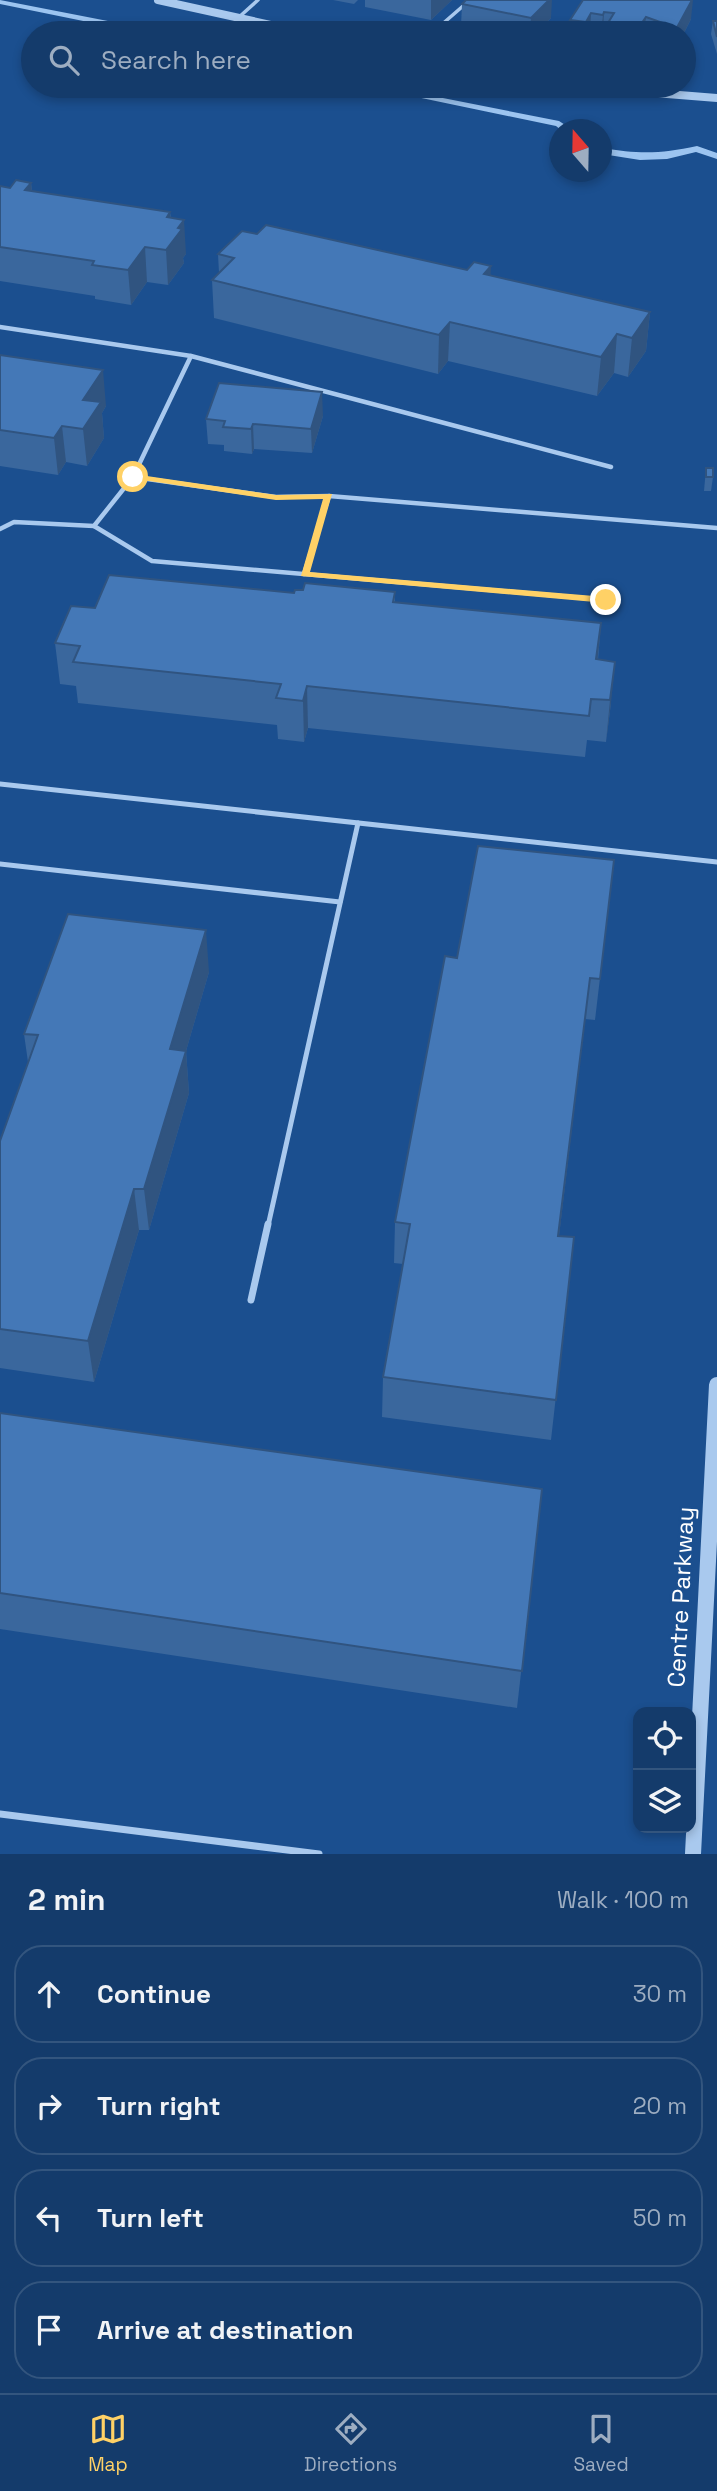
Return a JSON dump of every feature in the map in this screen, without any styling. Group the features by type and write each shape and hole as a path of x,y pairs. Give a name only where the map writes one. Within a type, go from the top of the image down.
{"street":[{"path":"158,0 252,21"},
{"path":"696,96 717,98"},
{"name":"Centre Parkway","path":"693,1854 717,1385"}],"lane":[{"path":"238,18 258,0"},
{"path":"446,21 470,0"},
{"path":"0,327 191,356 611,467"},
{"path":"94,526 133,477 191,356"},
{"path":"133,477 276,497 329,496 717,528"},
{"path":"304,574 329,496"},
{"path":"0,529 14,522 94,526 152,561 606,600"},
{"path":"0,784 717,862"},
{"path":"251,1300 358,823"},
{"path":"0,864 340,902"},
{"path":"0,1814 318,1854"}],"building":[{"path":"466,0 549,0 531,18 462,4"},
{"path":"583,0 692,0 681,21 657,21 646,17 643,21 609,21 614,13 604,12 603,15 591,13 587,21 570,20"},
{"path":"713,21 717,21 717,37"},
{"path":"16,180 31,183 25,190 170,212 167,217 184,220 178,228 182,229 166,250 145,247 128,270 92,265 94,261 0,247 0,186 10,188"},
{"path":"266,225 467,270 474,262 491,266 484,274 650,312 632,338 617,334 601,357 450,322 439,335 212,280 234,258 218,254 242,231 257,234"},
{"path":"0,355 103,370 83,400 101,402 83,429 62,426 54,438 0,430"},
{"path":"219,383 322,392 311,429 253,424 251,429 223,427 225,421 206,419"},
{"path":"706,468 713,468 713,477 706,477"},
{"path":"109,575 294,593 295,590 303,590 305,583 395,592 393,602 601,623 596,659 615,662 610,700 591,699 589,716 307,686 303,701 276,698 281,684 73,662 80,646 55,643 71,606 95,608"},
{"path":"478,846 614,860 600,979 590,978 558,1236 574,1237 556,1400 383,1377 410,1224 395,1222 445,956 457,958"},
{"path":"68,914 206,930 170,1049 186,1051 144,1189 134,1189 88,1341 0,1329 0,1141 38,1035 24,1034"},
{"path":"0,1413 542,1489 522,1671 0,1593"}],"waterway":[{"path":"0,1 96,21"},
{"path":"429,98 549,122"},
{"path":"612,153 640,157 667,156 697,149 717,156"}],"route":[{"path":"133,477 276,497 329,496 304,574 606,600"}]}
